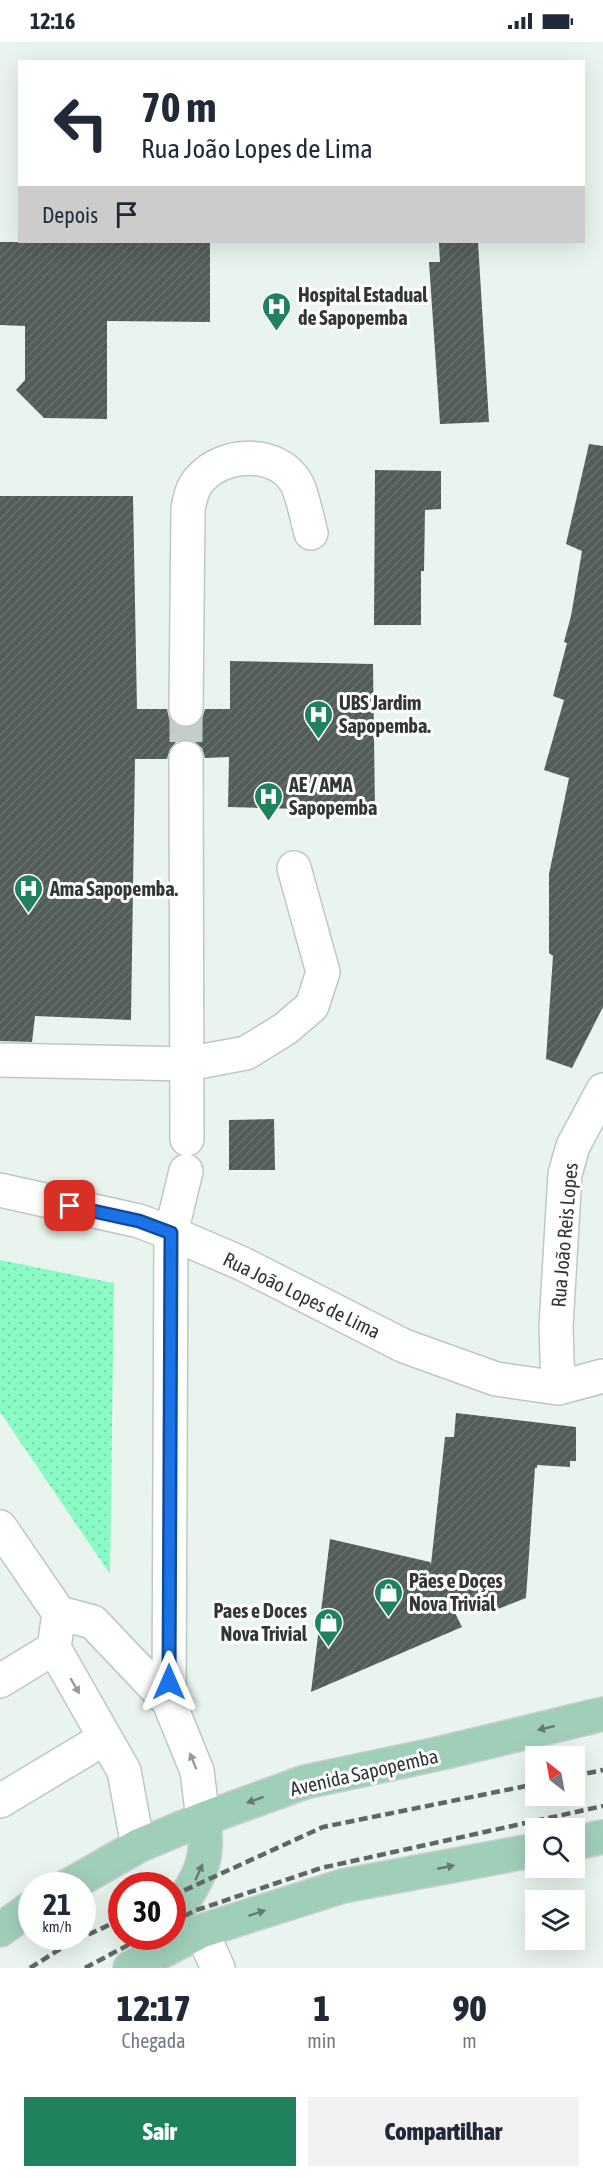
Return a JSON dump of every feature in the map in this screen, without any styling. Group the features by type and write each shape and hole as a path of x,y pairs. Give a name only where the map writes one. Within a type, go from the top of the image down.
{"main road":[{"name":"Avenida Sapopemba","path":"92,1872 138,1846 203,1819 305,1782 437,1754 603,1714"},
{"path":"187,1925 197,1878 205,1859 207,1840 203,1819"},
{"path":"585,1840 603,1837"},
{"path":"147,1954 187,1925 343,1886 525,1852"},
{"path":"0,1930 18,1917"}],"street":[{"path":"186,709 188,508 192,490 200,478 218,464 238,459 258,458 271,461 284,469 297,484 310,533"},
{"path":"169,1702 171,1233 187,1155 186,758"},
{"path":"0,1060 187,1064 246,1053 285,1029 312,1006 323,972 294,868"},
{"name":"Rua João Reis Lopes","path":"558,1388 556,1326 566,1174 573,1146 603,1090"},
{"name":"Rua João Lopes de Lima","path":"0,1190 139,1221 171,1233 243,1264 404,1346 496,1379 558,1388 603,1376"},
{"path":"0,1527 59,1613 93,1622 169,1702 197,1771 203,1819"},
{"path":"59,1613 54,1648 124,1771 138,1846"},
{"path":"0,1681 54,1648"},
{"path":"0,1801 105,1738"},
{"path":"187,1925 218,1968"}],"green space":[{"path":"0,1260 114,1283 110,1574 0,1412"}],"building":[{"path":"0,242 210,243 210,322 107,321 107,419 44,418 16,390 25,380 25,326 0,325"},
{"path":"439,243 478,243 489,422 440,424 429,262 440,262"},
{"path":"589,444 603,446 603,1007 572,1068 546,1059 553,956 549,953 549,874 569,778 544,770 564,700 553,696 567,643 564,642 571,616 582,551 566,544"},
{"path":"375,470 441,471 441,509 425,510 424,571 421,571 421,625 374,625"},
{"path":"0,496 133,496 137,709 167,709 169,718 176,725 186,728 195,726 202,719 205,709 230,709 230,661 373,664 375,811 228,807 229,757 205,758 202,748 187,739 176,742 170,749 167,759 135,759 131,1020 35,1016 32,1042 0,1041"},
{"path":"274,1119 275,1170 229,1170 229,1120"},
{"path":"456,1413 576,1427 576,1461 570,1461 570,1467 537,1465 535,1468 526,1598 488,1613 447,1597 462,1627 311,1692 330,1539 431,1564 445,1437 454,1437"}],"tunnel":[{"path":"186,709 186,758"}],"railway":[{"path":"585,1774 603,1770"},
{"path":"186,1890 323,1827 525,1786"},
{"path":"186,1915 321,1868 603,1806"},
{"path":"30,1968 68,1944 108,1925"},
{"path":"85,1968 119,1950"}],"place":[{"name":"Hospital Estadual de Sapopemba","path":"277,332"},
{"name":"UBS Jardim Sapopemba.","path":"318,740"},
{"name":"AE / AMA Sapopemba","path":"268,822"},
{"name":"Ama Sapopemba.","path":"29,914"},
{"name":"Pães e Doçes Nova Trivial","path":"388,1618"},
{"name":"Paes e Doces Nova Trivial","path":"328,1648"}],"route":[{"path":"70,1206 139,1221 171,1233 169,1682"}]}
